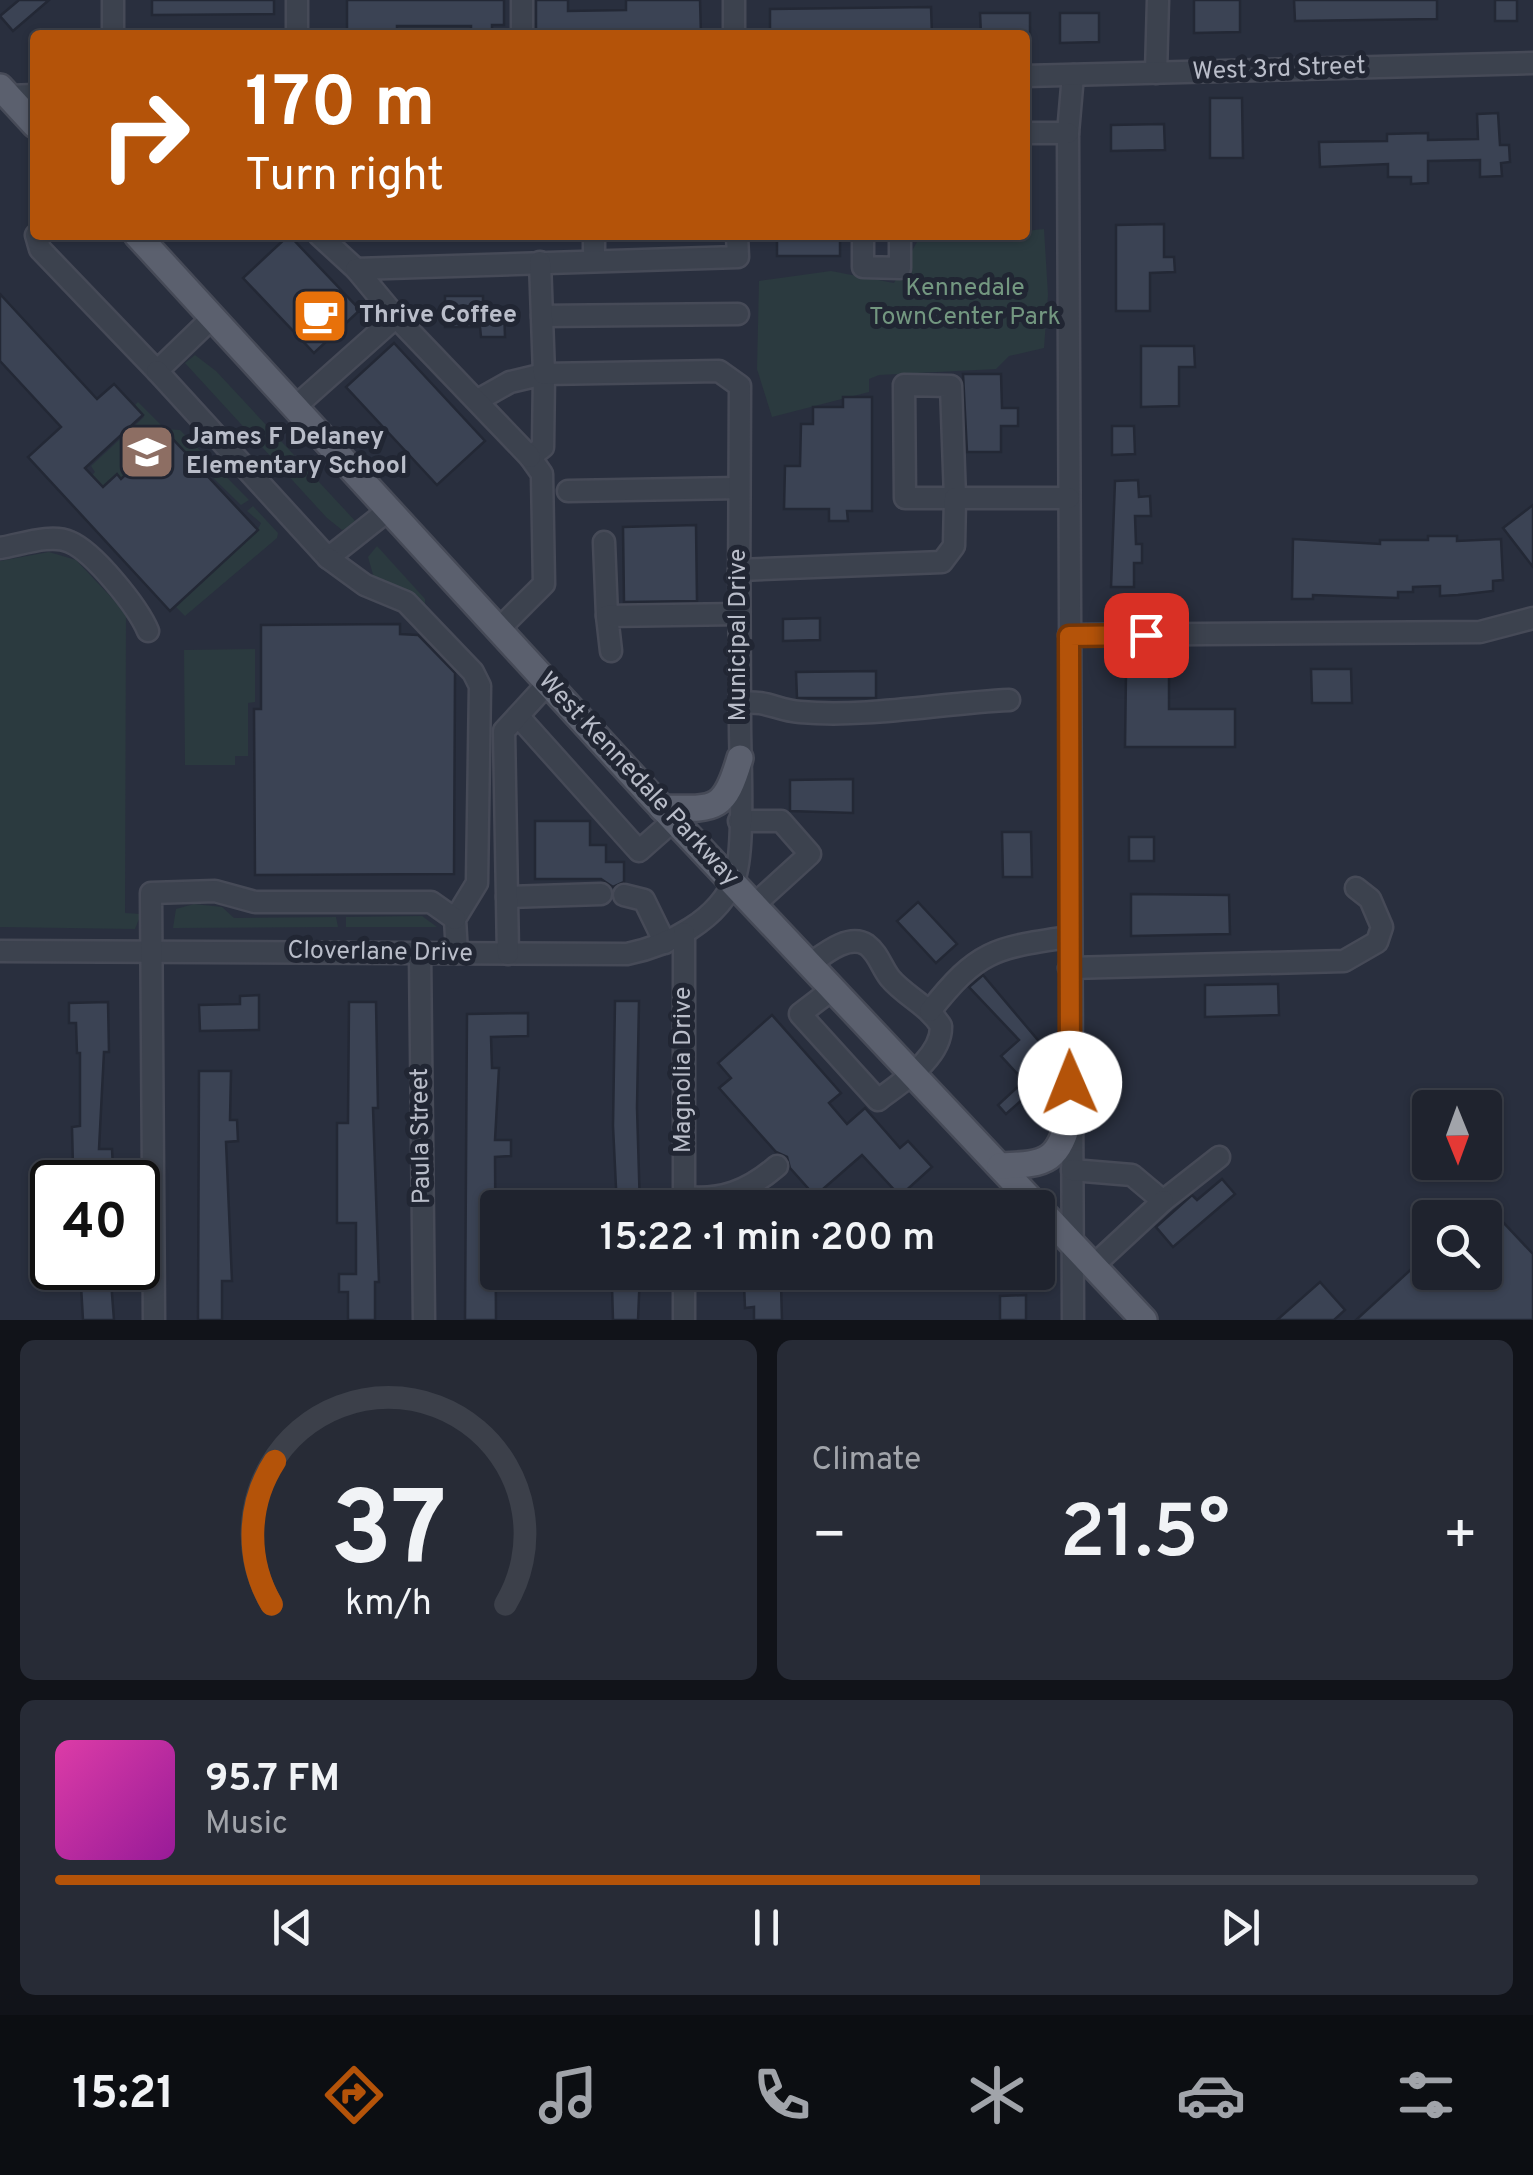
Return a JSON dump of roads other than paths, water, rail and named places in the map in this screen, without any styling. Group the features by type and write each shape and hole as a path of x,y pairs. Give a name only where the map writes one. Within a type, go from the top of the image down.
{"main road":[{"path":"4,92 30,120"},
{"name":"West Kennedale Parkway","path":"142,240 668,814 1144,1320"},
{"path":"668,814 716,804 730,793 740,758"},
{"path":"1000,1166 1038,1165 1053,1157 1064,1140 1070,1112"}],"street":[{"path":"113,0 113,30"},
{"path":"297,0 297,30"},
{"path":"522,0 522,30"},
{"path":"734,0 734,30"},
{"path":"1156,73 1158,0"},
{"name":"West 3rd Street","path":"1030,76 1533,62"},
{"path":"1073,75 1068,133 1073,1320"},
{"path":"4,92 30,95"},
{"path":"1030,133 1068,133"},
{"path":"37,240 40,249 158,371 328,558 365,585 406,602 473,672 480,686 477,883 456,918 457,953"},
{"path":"324,240 478,400 542,474 544,584 499,629"},
{"path":"594,240 594,261"},
{"path":"356,269 738,257 738,240"},
{"path":"863,240 863,268 900,268 900,240"},
{"path":"530,457 543,448 540,262"},
{"path":"542,316 738,314"},
{"path":"158,371 213,317"},
{"path":"296,406 396,317"},
{"name":"Municipal Drive","path":"544,374 720,371 740,386 740,758 738,857 733,882"},
{"path":"478,400 510,382 544,374"},
{"path":"739,570 942,562 954,546 955,498 952,386 904,385 906,498 955,498 1069,498"},
{"path":"568,490 739,488"},
{"path":"328,558 390,509"},
{"path":"0,548 51,539 70,542 111,578 142,617 148,631"},
{"path":"604,542 611,651"},
{"path":"607,616 739,614"},
{"path":"1069,636 1480,632 1533,618"},
{"path":"508,954 511,723 548,683"},
{"path":"740,703 763,701 797,712 922,709 1009,700"},
{"path":"511,723 639,851 668,814"},
{"path":"739,821 781,821 810,854 754,905"},
{"path":"624,895 644,900 675,938 708,912 733,882"},
{"path":"1069,968 1344,961 1377,942 1382,927 1370,899 1356,888"},
{"path":"154,1320 150,893 215,891 255,902 432,902 456,918"},
{"path":"507,896 601,894"},
{"path":"930,1011 959,974 988,954 1069,937"},
{"name":"Cloverlane Drive","path":"0,952 627,954 675,938"},
{"name":"Magnolia Drive","path":"675,938 684,1190"},
{"path":"810,964 835,947 861,943 869,946 890,978 930,1011 942,1034 914,1073 878,1100 800,1014 834,988"},
{"name":"Paula Street","path":"420,952 424,1320"},
{"path":"1093,1266 1163,1201 1219,1157"},
{"path":"744,1190 777,1166"},
{"path":"1072,1170 1132,1176 1163,1201"},
{"path":"684,1290 684,1320"}],"place":[{"name":"Thrive Coffee","path":"320,316"},
{"name":"James F Delaney Elementary School","path":"147,452"}],"park label":[{"name":"Kennedale TownCenter Park","path":"965,304"}]}
